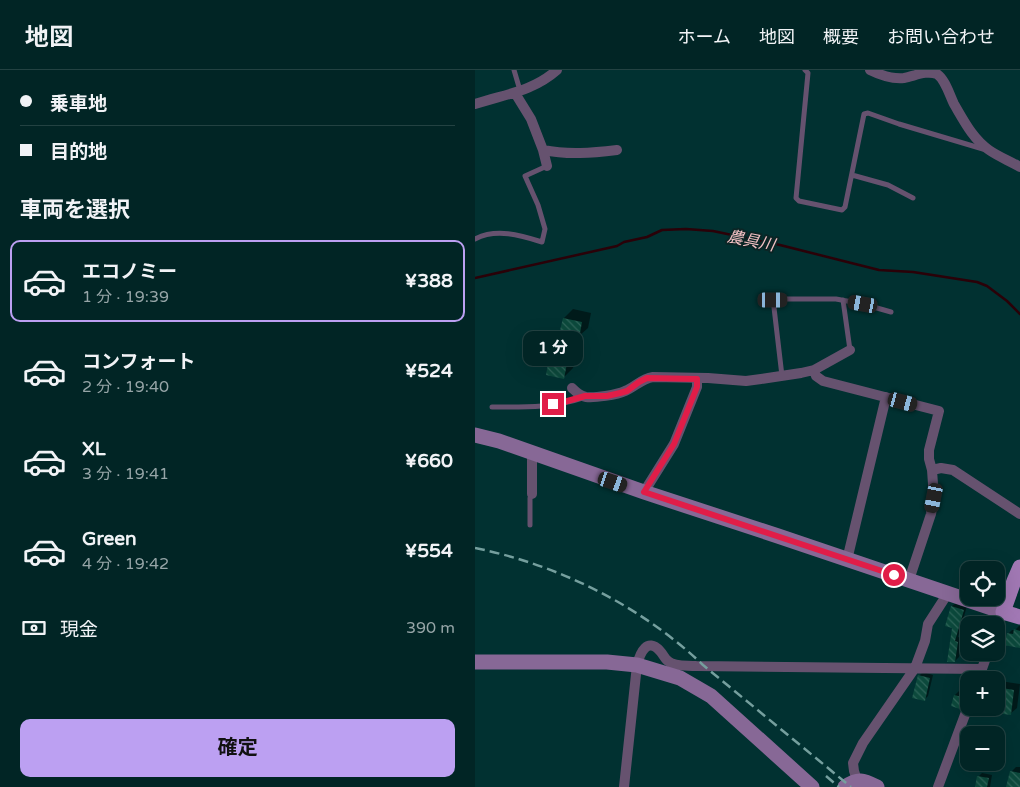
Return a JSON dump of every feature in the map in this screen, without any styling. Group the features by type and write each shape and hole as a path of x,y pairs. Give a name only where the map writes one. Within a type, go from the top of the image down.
{"main road":[{"path":"1020,567 1003,612 1020,617"}],"street":[{"path":"475,104 528,88 543,81 557,70"},
{"path":"870,70 883,75 904,78 925,71 937,74 969,129 982,144 991,152 1020,167"},
{"path":"515,93 531,119 547,166"},
{"path":"543,150 559,153 617,150"},
{"path":"572,388 585,396 607,396 627,391 647,378 746,381 814,370 850,350"},
{"path":"814,370 816,376 823,381 939,411 929,450 929,459 933,470 934,498 931,514 909,580"},
{"path":"644,492 674,444 697,387 697,379"},
{"path":"847,560 886,397"},
{"path":"475,435 499,441 644,492 948,593 1003,612 1002,616"},
{"path":"532,453 532,494"},
{"path":"933,470 941,468 953,470 1020,514"},
{"path":"877,787 865,782 851,784 854,771 853,763 863,743 915,668 925,641 928,624 948,593"},
{"path":"624,787 637,665 641,651 647,647 654,647 659,650 668,662 695,666 982,669 985,661"},
{"path":"475,662 607,662 637,665 680,678 711,696 812,787"},
{"path":"938,787 965,716"}],"lane":[{"path":"514,70 519,88 515,93"},
{"path":"805,70 808,73 796,198 799,201 842,210 845,207 864,114 868,113 991,152"},
{"path":"475,239 496,233 542,242 545,230 538,205 525,176 547,166"},
{"path":"851,176 888,185 913,198"},
{"path":"782,376 773,300 837,299 891,312"},
{"path":"843,300 850,350"},
{"path":"492,407 541,406 585,396"},
{"path":"530,525 530,498 532,494"}],"building":[{"path":"563,318 582,322 579,339 572,337 564,379 546,375 552,342 557,343"},
{"path":"951,606 964,610 962,616 960,616 960,624 955,641 958,642 955,662 947,662 952,628 945,626"},
{"path":"1014,629 1020,631 1020,648 1005,645 1007,633 1013,634"},
{"path":"918,675 930,678 925,701 912,698"},
{"path":"1005,688 1014,690 1011,715 1005,714"},
{"path":"954,695 960,696 960,709 951,706"},
{"path":"1010,771 1020,773 1020,787 1006,787"},
{"path":"977,776 989,778 987,787 975,787"}],"waterway":[{"name":"農具川","path":"475,278 617,246 624,242 647,237 662,230 686,229 713,231 780,245 879,270 913,272 977,282 987,286 1007,301 1020,314"}],"railway":[{"path":"475,548 506,555 568,577 626,607 653,624 851,787"},
{"path":"826,776 839,787"}],"route":[{"path":"553,404 585,396 607,396 620,393 627,391 647,378 697,379 697,387 674,444 644,492 894,575"}]}
